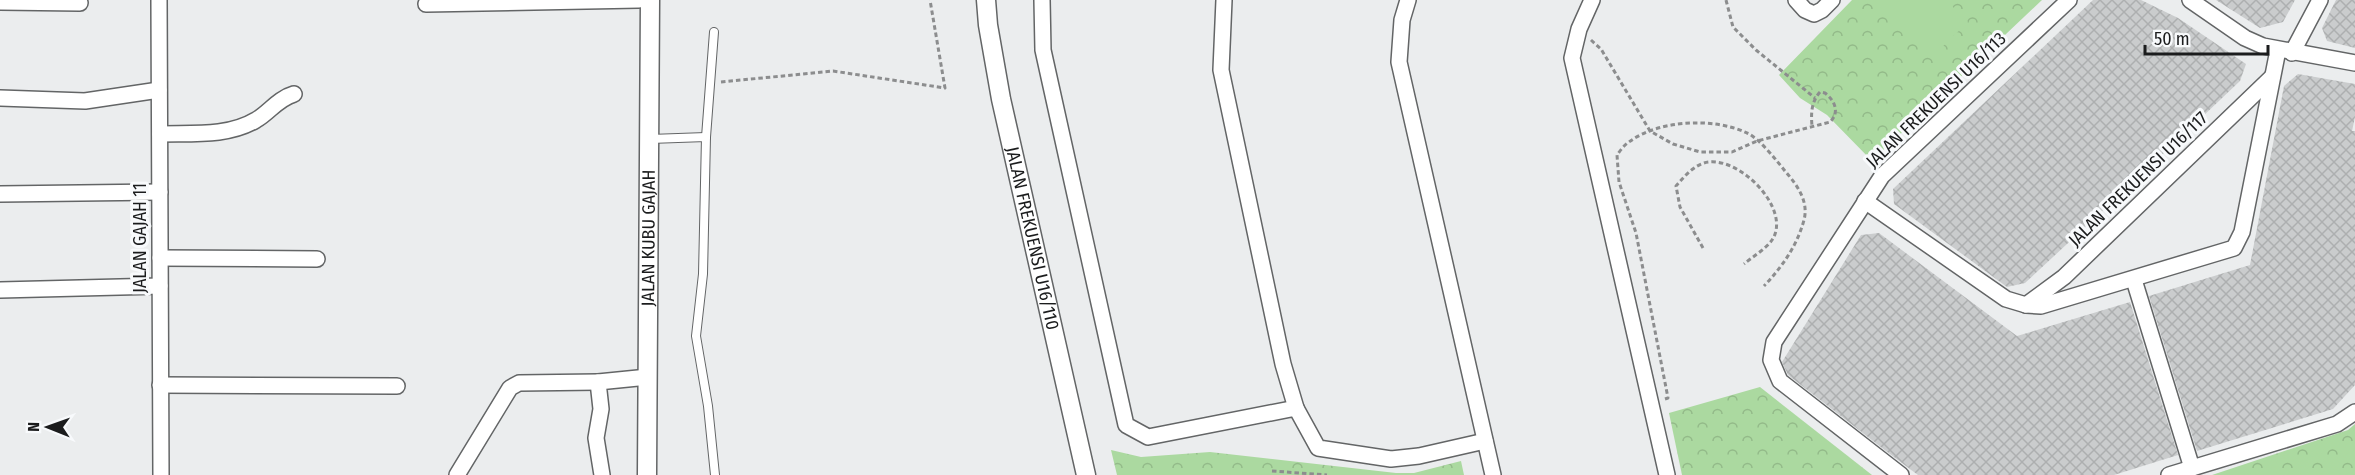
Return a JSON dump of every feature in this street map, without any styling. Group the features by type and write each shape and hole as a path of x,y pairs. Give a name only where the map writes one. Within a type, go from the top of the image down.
{"street":[{"name":"JALAN GAJAH 11","path":"159,0 161,475"},
{"path":"426,4 639,0"},
{"name":"JALAN KUBU GAJAH","path":"647,475 650,0"},
{"name":"JALAN FREKUENSI U16/110","path":"986,0 1000,99 1086,475"},
{"path":"1042,0 1043,50 1126,425 1148,437 1296,408"},
{"path":"1224,0 1221,70 1283,364 1296,408 1318,448 1391,459 1419,456 1485,441"},
{"path":"1408,0 1401,20 1399,62 1493,475"},
{"path":"1592,0 1579,29 1572,58 1667,475"},
{"path":"1801,5 1814,14 1832,0"},
{"name":"JALAN FREKUENSI U16/113","path":"1901,475 1780,381 1771,360 1774,342 1882,176 2069,0"},
{"path":"2190,0 2245,38 2263,46 2355,63"},
{"path":"1865,201 2006,299 2026,305 2041,306 2134,280 2234,248 2242,232 2272,77 2285,51 2320,0"},
{"path":"0,2 80,3"},
{"name":"JALAN FREKUENSI U16/117","path":"2026,305 2064,277 2272,77"},
{"path":"0,98 86,101 159,90"},
{"path":"160,134 222,132 240,127 256,120 282,98 294,94"},
{"path":"0,194 160,192"},
{"path":"160,258 317,259"},
{"path":"2134,280 2192,468"},
{"path":"0,290 160,286"},
{"path":"457,475 510,388 519,383 598,382 648,377"},
{"path":"598,382 601,409 596,438 602,475"},
{"path":"160,385 397,386"},
{"path":"2169,475 2337,424 2355,412"}],"lane":[{"path":"714,32 706,137 703,274 696,336 708,406 715,475"},
{"path":"650,139 706,137"}],"path":[{"path":"710,83 833,71 945,88 930,0"},
{"path":"1726,0 1733,27 1756,50 1815,98"},
{"path":"1579,29 1601,49 1650,131 1673,144 1700,153 1732,152 1757,141 1830,122 1836,111 1834,103 1825,93 1820,92 1815,98 1812,108 1812,126"},
{"path":"1650,402 1668,398 1636,233 1619,182 1617,155 1628,142 1650,131 1682,122 1718,124 1748,133 1777,161 1802,192 1804,219 1784,264 1764,286"},
{"path":"1703,248 1680,207 1676,186 1686,173 1705,163 1724,162 1749,176 1766,195 1777,218 1773,239 1744,264"},
{"path":"1272,471 1327,475"}],"green space":[{"path":"1852,0 2042,0 1872,161 1827,115 1800,98 1779,75"},
{"path":"1891,0 1946,0 1968,22 1933,56 1884,7"},
{"path":"1760,387 1872,475 1682,475 1669,413"},
{"path":"2355,424 2355,475 2212,475 2348,430"},
{"path":"1111,450 1141,457 1210,452 1396,473 1414,473 1461,461 1464,475 1117,475"}],"building":[{"path":"2093,0 2141,0 2178,18 2246,64 2240,81 2123,192 2025,283 2007,287 1894,204 1893,189"},
{"path":"2216,0 2295,0 2283,22 2260,28"},
{"path":"2336,0 2355,0 2355,48 2327,41 2322,28"},
{"path":"2298,74 2355,84 2355,117 2352,131 2355,131 2355,385 2333,409 2197,451 2149,296 2250,265 2284,86"},
{"path":"1879,233 2017,336 2130,302 2178,455 2114,475 1918,475 1788,375 1782,362 1861,235"}]}
